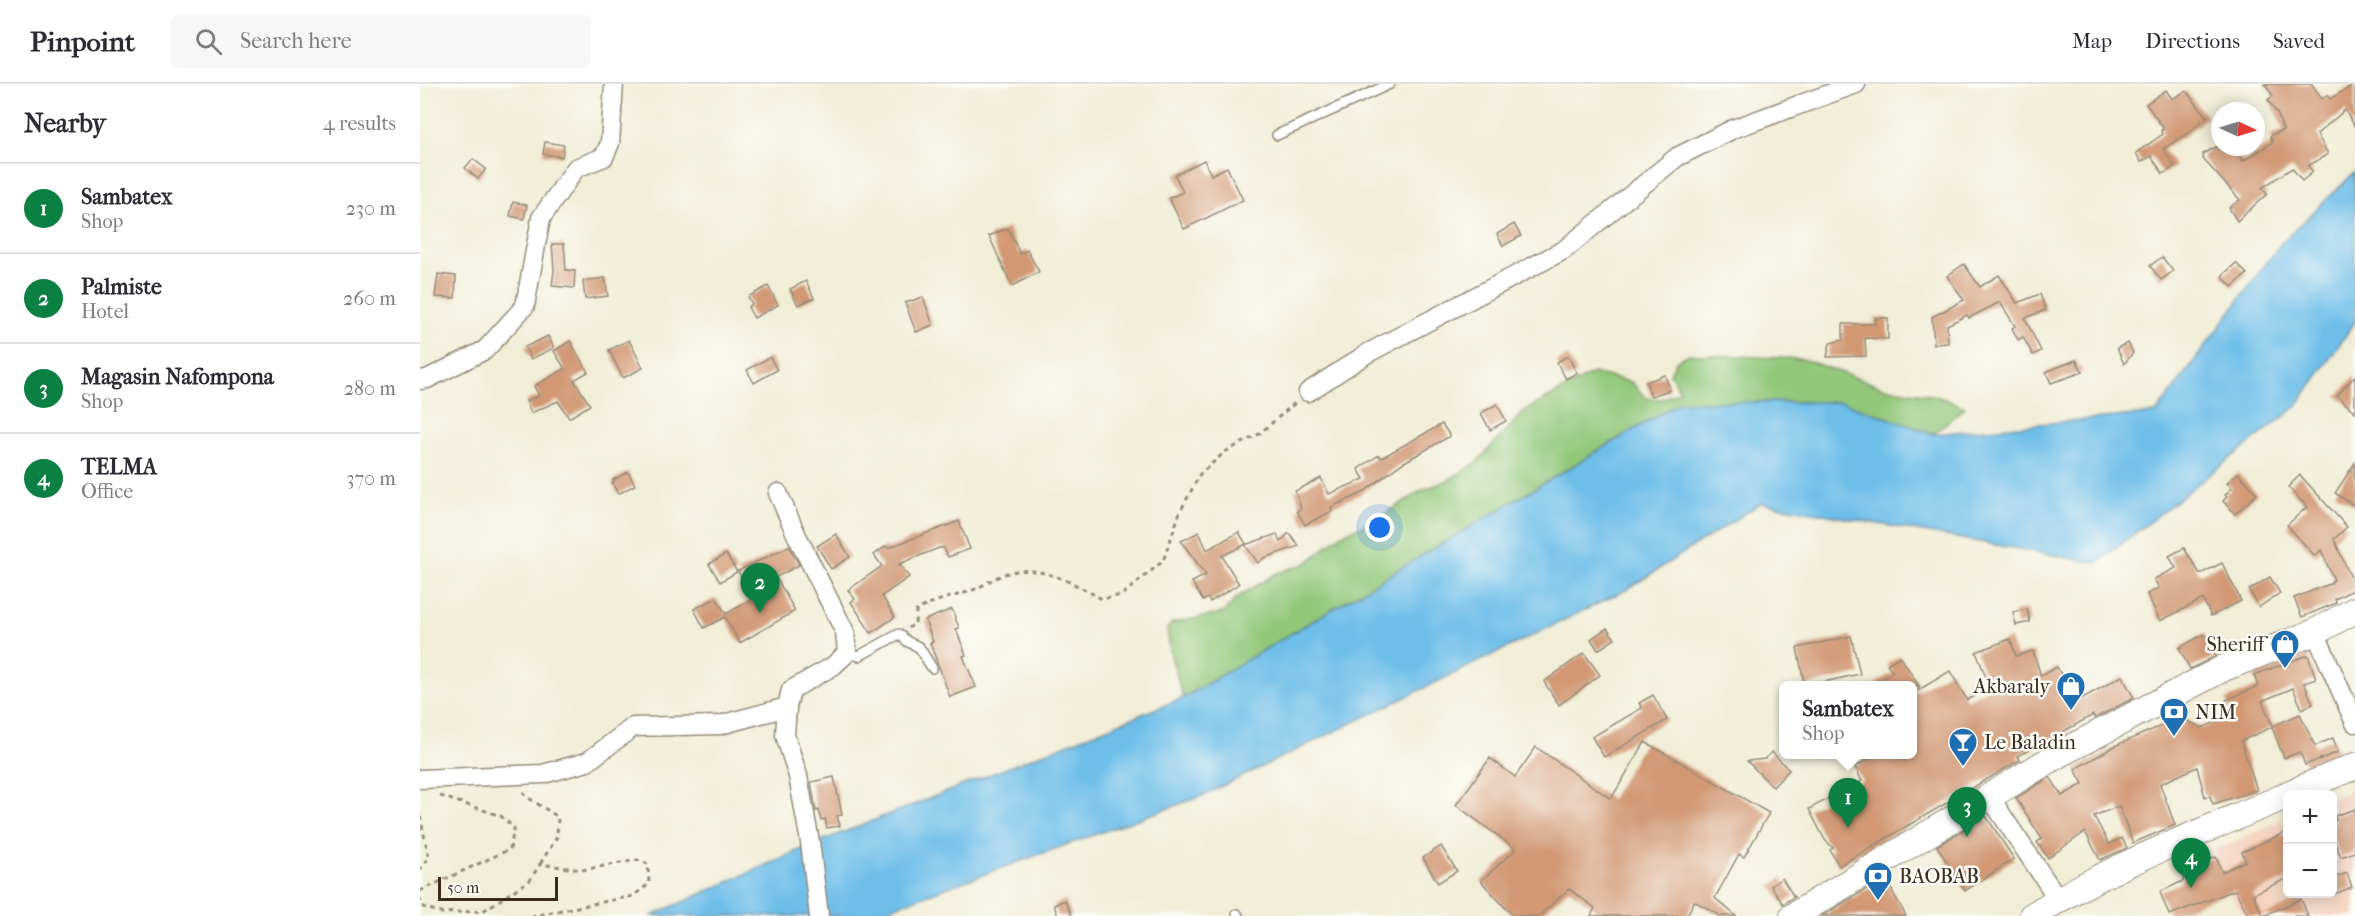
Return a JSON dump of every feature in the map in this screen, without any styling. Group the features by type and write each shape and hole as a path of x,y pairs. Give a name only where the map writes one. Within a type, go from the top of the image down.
{"main road":[{"path":"1793,916 2061,753 2224,668 2315,632 2355,610"},
{"path":"2300,790 2355,766"},
{"path":"2032,916 2058,899 2138,859 2283,797"}],"street":[{"path":"420,380 485,350 525,306 542,218 576,168 604,157 610,143 614,84"},
{"path":"1308,392 1368,353 1564,250 1677,157 1732,129 1856,84"},
{"path":"778,493 845,632 848,652 833,666 791,690 787,707 785,735 798,776 810,842 819,916"},
{"path":"2315,632 2355,723"},
{"path":"420,779 543,774 587,762 633,727 720,725 787,707"},
{"path":"1989,796 2058,899"}],"lane":[{"path":"1277,135 1390,84"},
{"path":"848,652 860,657 899,634 908,642 919,647 932,668"}],"path":[{"path":"899,634 915,624 916,612 932,602 970,591 1004,574 1031,570 1069,582 1102,600 1122,595 1163,561 1180,512 1200,474 1225,452 1259,434 1308,392"},
{"path":"420,898 421,906 441,913 483,911 530,880 557,837 558,817 527,797 512,775"},
{"path":"420,891 510,849 514,828 501,816 439,796"},
{"path":"420,816 429,857 420,870"},
{"path":"532,916 633,896 650,884 648,864 637,860 582,870 540,864"}],"shaded area":[{"path":"2355,788 2355,916 2245,916 2229,892 2215,850 2283,820 2283,898 2337,898 2337,796"}],"green space":[{"path":"1689,354 1803,359 1885,388 1936,396 1965,407 1933,434 1842,402 1680,402 1183,698 1170,652 1167,629 1172,623 1223,613 1239,596 1277,573 1305,564 1342,534 1376,520 1422,490 1449,480 1476,463 1524,411 1593,373 1631,382 1646,398 1661,399 1680,391 1670,374 1676,361"}],"water":[{"path":"2355,172 2355,322 2296,407 2097,563 1761,503 1626,590 1202,796 868,916 651,916 804,848 1183,698 1680,402 1842,402 1933,434 2156,413 2281,243"}],"building":[{"path":"2265,84 2312,84 2322,99 2327,95 2330,99 2355,84 2355,127 2345,110 2317,134 2328,154 2308,166 2313,172 2302,181 2292,168 2262,188 2267,194 2237,221 2229,208 2240,200 2203,159 2203,154 2211,150 2211,156 2239,156 2243,161 2251,156 2265,156 2265,147 2273,142 2270,136 2283,130 2277,113 2268,100 2273,96"},
{"path":"2166,90 2172,99 2186,91 2207,117 2187,134 2163,149 2175,166 2163,174 2151,156 2141,162 2136,153 2163,134 2161,130 2164,129 2146,104"},
{"path":"545,142 564,145 562,157 543,154"},
{"path":"473,159 486,169 478,179 465,168"},
{"path":"1204,160 1211,175 1227,167 1243,200 1184,229 1169,198 1183,192 1175,175"},
{"path":"513,202 527,205 524,219 510,216"},
{"path":"1514,224 1521,236 1503,246 1497,234"},
{"path":"1008,228 1020,254 1027,250 1039,272 1012,286 989,236"},
{"path":"552,244 564,244 566,270 575,271 574,288 552,286 554,270"},
{"path":"2162,257 2173,271 2161,280 2150,266"},
{"path":"2236,263 2247,274 2232,287 2222,276"},
{"path":"1964,264 1980,287 1999,275 2017,303 2040,294 2046,310 2025,318 2041,351 2033,355 2023,337 2018,340 2012,328 2015,326 2000,302 1969,318 1967,315 1947,325 1948,343 1934,344 1932,317 1964,300 1947,276"},
{"path":"438,274 456,276 455,298 435,297"},
{"path":"605,278 608,296 585,299 583,281"},
{"path":"806,281 814,298 798,305 790,289"},
{"path":"768,286 778,305 754,318 748,307 752,304 748,297"},
{"path":"923,297 933,325 916,332 905,303"},
{"path":"1875,318 1888,318 1888,339 1865,338 1866,356 1827,357 1830,343 1843,340 1843,324 1875,324"},
{"path":"548,336 554,348 531,359 525,347"},
{"path":"629,340 643,368 623,378 609,350"},
{"path":"570,341 588,372 574,380 590,405 569,418 558,401 531,413 526,401 539,396 534,386 565,369 554,351"},
{"path":"2128,343 2133,353 2124,364 2117,348"},
{"path":"1568,356 1577,373 1566,379 1557,362"},
{"path":"770,357 777,370 754,383 747,370"},
{"path":"2076,360 2083,372 2051,383 2046,372"},
{"path":"1665,375 1670,390 1651,396 1646,382"},
{"path":"2355,376 2355,412 2337,396"},
{"path":"1497,404 1506,421 1490,430 1481,413"},
{"path":"1442,424 1450,436 1401,464 1361,494 1331,507 1332,511 1305,525 1297,511 1301,508 1295,491 1321,478 1329,494 1364,479 1358,469 1379,455 1381,458"},
{"path":"2355,463 2355,506 2335,493"},
{"path":"628,472 635,485 618,494 612,483 613,480"},
{"path":"2238,473 2257,494 2235,514 2223,501 2232,488 2227,483"},
{"path":"2300,475 2347,527 2334,539 2355,587 2335,599 2336,603 2302,617 2294,598 2332,583 2331,581 2334,580 2321,550 2315,556 2287,525 2307,507 2288,487"},
{"path":"959,521 970,549 948,557 944,548 939,548 899,564 909,577 882,596 895,617 871,633 851,602 855,599 848,590 882,566 874,555 886,546 888,548"},
{"path":"1199,532 1207,550 1239,532 1246,544 1222,556 1239,584 1210,602 1208,598 1203,601 1192,582 1206,575 1181,541"},
{"path":"1289,533 1299,546 1264,558 1258,563 1245,545 1277,534 1280,542"},
{"path":"836,534 850,557 831,569 817,546"},
{"path":"789,546 799,565 776,577 795,611 740,643 725,617 704,628 694,609 716,598 726,614 753,599 738,571"},
{"path":"2184,548 2200,574 2222,563 2241,601 2211,616 2203,599 2160,621 2147,594 2159,588 2154,579 2176,568 2169,556"},
{"path":"726,554 737,572 720,582 709,564"},
{"path":"2270,577 2280,593 2259,607 2249,590"},
{"path":"952,609 959,628 956,629 966,655 963,656 976,687 950,697 930,643 933,642 925,620"},
{"path":"2027,609 2030,622 2016,625 2013,612"},
{"path":"1607,628 1615,639 1598,650 1591,639"},
{"path":"2204,634 2216,656 2190,669 2179,648"},
{"path":"1851,636 1860,674 1828,681 1804,681 1797,648"},
{"path":"2010,639 2016,656 2033,651 2041,676 2057,667 2070,692 2076,689 2081,699 2122,676 2134,698 2095,718 2093,715 2058,736 2017,756 2020,760 1839,866 1830,850 1833,848 1825,840 1809,809 1862,781 1855,767 1869,759 1917,759 1917,691 1950,671 1967,700 1990,687 1976,652"},
{"path":"1584,653 1600,675 1559,705 1544,682"},
{"path":"2308,655 2316,679 2304,683 2313,704 2302,709 2293,688 2262,701 2273,726 2300,714 2315,746 2333,738 2338,752 2305,765 2300,752 2284,758 2272,727 2241,741 2257,790 2213,804 2210,796 2205,797 2197,767 2160,784 2175,825 2133,843 2119,806 2094,816 2109,844 2122,838 2127,848 2100,860 2085,832 2048,858 2037,842 2042,839 2016,798 2050,777 2062,796 2083,784 2075,769 2117,745 2163,725 2174,730 2175,724 2183,726 2184,719 2202,728 2232,715 2226,700 2258,686 2254,675"},
{"path":"1900,656 1916,681 1880,681 1893,672 1887,664"},
{"path":"1653,695 1667,720 1604,757 1592,737 1642,708 1639,703"},
{"path":"1645,742 1769,813 1744,857 1739,854 1715,898 1736,916 1721,916 1694,901 1687,916 1591,916 1595,908 1569,889 1539,916 1513,916 1481,881 1516,849 1456,805 1490,758 1515,777 1536,747 1611,799"},
{"path":"1772,752 1789,770 1773,787 1747,761 1765,759"},
{"path":"834,777 842,815 837,816 840,826 827,828 825,819 821,820 819,810 816,811 811,782"},
{"path":"2355,809 2355,852 2341,857 2337,848 2337,815"},
{"path":"1986,816 2014,859 1965,891 1937,846"},
{"path":"2283,833 2283,880 2253,894 2263,916 2249,916 2235,890 2169,915 2160,892 2183,881 2185,868 2216,857 2222,872 2246,861 2242,852"},
{"path":"1441,846 1457,871 1438,883 1423,858"},
{"path":"2347,873 2352,887 2337,893 2337,876"},
{"path":"1782,878 1794,897 1783,904 1771,886"},
{"path":"1885,878 1906,916 1822,916"},
{"path":"2301,899 2308,916 2263,916"},
{"path":"1065,900 1072,916 1058,916 1054,905"}],"place":[{"name":"Palmiste","path":"760,613"},
{"name":"Sheriff","path":"2285,670"},
{"name":"Akbaraly","path":"2071,712"},
{"name":"NIM","path":"2174,738"},
{"name":"Le Baladin","path":"1963,768"},
{"name":"Sambatex","path":"1848,828"},
{"name":"Magasin Nafompona","path":"1967,837"},
{"name":"TELMA","path":"2191,888"},
{"name":"BAOBAB","path":"1878,902"}]}
